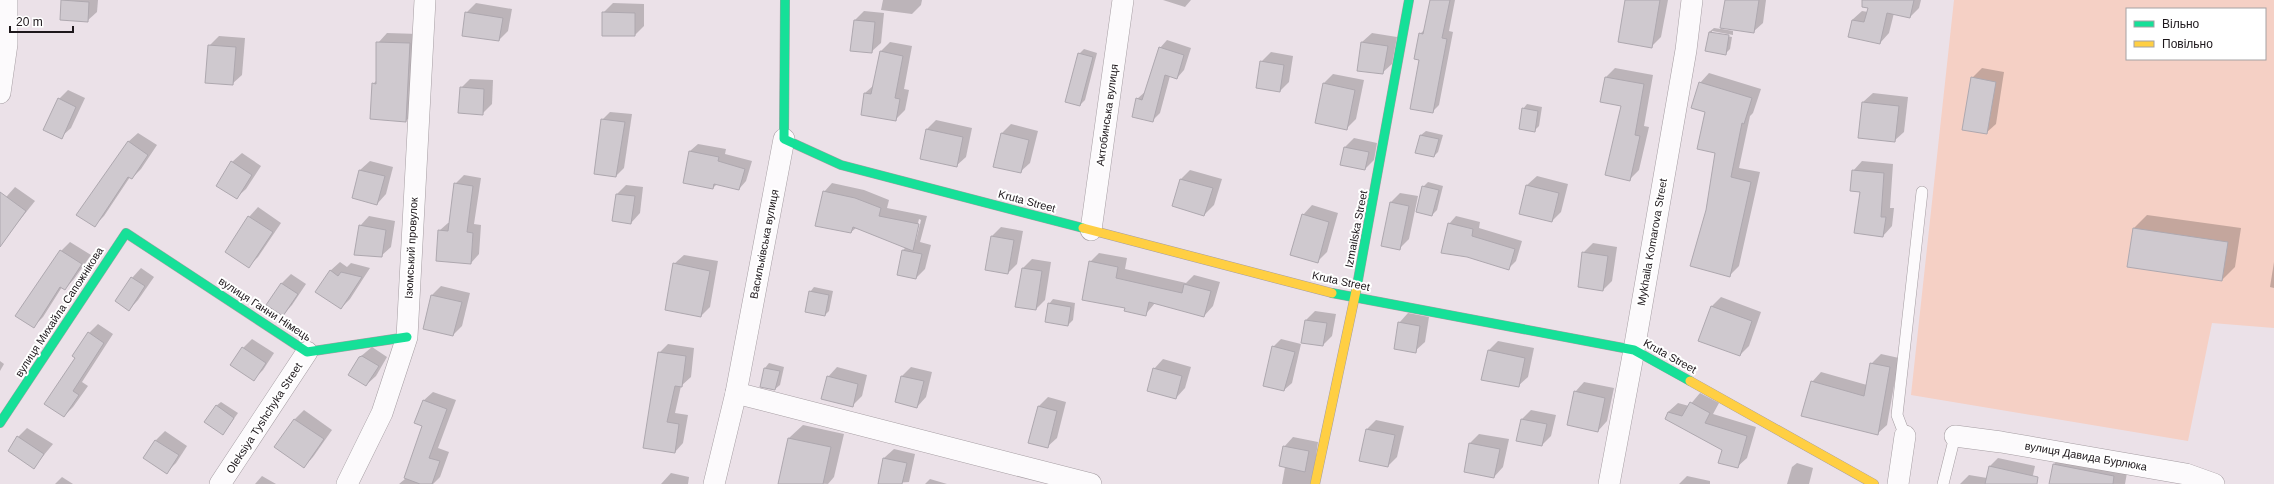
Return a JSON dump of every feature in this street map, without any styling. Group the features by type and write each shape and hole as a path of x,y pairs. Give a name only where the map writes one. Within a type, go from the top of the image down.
{"street":[{"path":"0,93 7,44 7,0"},
{"name":"Ізюмський провулок","path":"347,484 382,413 407,337 424,0"},
{"name":"Васильківська вулиця","path":"714,484 736,393 784,139 785,0"},
{"name":"Актобинська вулиця","path":"1091,230 1123,0"},
{"name":"Izmailska Street","path":"1315,484 1355,297 1409,0"},
{"name":"Mykhaila Komarova Street","path":"1609,484 1634,350 1686,50 1692,0"},
{"name":"Kruta Street","path":"784,139 841,165 1318,290 1634,350 1874,484"},
{"name":"вулиця Ганни Німець","path":"126,233 307,352 407,337"},
{"name":"вулиця Михайла Сапожнікова","path":"0,423 126,233"},
{"name":"Oleksiya Tyshchyka Street","path":"220,484 307,352"},
{"path":"736,393 1091,484"},
{"path":"1898,484 1905,436"},
{"name":"вулиця Давида Бурлюка","path":"1955,436 2001,442 2186,474 2214,484"}],"lane":[{"path":"1905,436 1897,415 1922,192"},
{"path":"1943,484 1955,436"}],"shaded area":[{"path":"1954,0 2274,0 2274,328 2212,323 2188,441 1911,395"}],"building":[{"path":"61,0 89,2 88,22 60,20"},
{"path":"1430,0 1450,0 1442,38 1447,39 1433,113 1410,109 1419,60 1414,59 1419,33 1423,34"},
{"path":"1625,0 1660,0 1652,48 1618,42"},
{"path":"1725,0 1759,0 1754,33 1720,28"},
{"path":"1862,0 1914,0 1910,18 1887,13 1880,44 1848,37 1852,20 1864,22 1868,8 1862,7"},
{"path":"465,12 503,18 499,41 462,36"},
{"path":"602,12 635,13 635,36 602,36"},
{"path":"854,20 875,22 872,53 850,51"},
{"path":"1709,32 1729,35 1726,55 1705,51"},
{"path":"376,42 410,43 406,122 370,119 372,83 376,84"},
{"path":"1361,42 1388,46 1383,74 1357,71"},
{"path":"208,45 236,47 233,85 205,83"},
{"path":"1159,47 1184,55 1177,79 1165,75 1153,122 1132,117 1136,98 1142,100"},
{"path":"880,51 903,56 895,98 900,99 896,121 861,115 864,93 871,94"},
{"path":"1078,53 1093,57 1080,106 1065,102"},
{"path":"1260,61 1284,65 1280,92 1256,88"},
{"path":"1605,77 1644,84 1635,135 1640,136 1630,181 1605,175 1621,106 1600,102"},
{"path":"1971,77 1996,82 1987,134 1962,130"},
{"path":"1699,82 1752,98 1744,124 1742,123 1731,177 1751,182 1730,277 1690,266 1706,210 1715,153 1697,149 1705,112 1691,108"},
{"path":"1323,83 1355,90 1347,130 1315,123"},
{"path":"460,87 484,89 483,115 458,113"},
{"path":"58,98 76,107 62,139 43,130"},
{"path":"1862,102 1899,106 1895,142 1858,138"},
{"path":"1522,108 1538,111 1535,132 1519,129"},
{"path":"601,119 625,122 616,177 594,174"},
{"path":"926,129 963,137 957,167 920,159"},
{"path":"1001,133 1029,140 1021,173 993,167"},
{"path":"1420,135 1439,139 1434,157 1415,153"},
{"path":"128,141 148,155 132,179 128,177 95,227 76,215"},
{"path":"1344,147 1369,152 1365,170 1340,165"},
{"path":"689,151 719,157 718,161 745,169 739,190 714,184 713,189 683,183"},
{"path":"231,161 252,175 237,199 216,186"},
{"path":"359,170 385,176 377,205 352,198"},
{"path":"1852,170 1884,173 1881,217 1886,217 1883,237 1854,233 1860,192 1850,191"},
{"path":"1180,179 1213,188 1204,216 1172,206"},
{"path":"454,183 473,186 467,232 473,233 471,264 436,261 438,230 448,231"},
{"path":"1526,185 1559,193 1552,222 1519,214"},
{"path":"1422,186 1439,190 1432,216 1416,212"},
{"path":"823,191 855,198 881,208 879,216 919,224 913,251 853,227 851,233 815,226"},
{"path":"0,192 26,211 0,247"},
{"path":"616,194 635,196 631,224 612,221"},
{"path":"1390,202 1409,206 1400,250 1381,246"},
{"path":"1302,214 1329,222 1318,263 1290,255"},
{"path":"248,216 273,232 249,268 225,252"},
{"path":"1448,223 1473,229 1472,236 1515,249 1509,270 1467,257 1441,253"},
{"path":"359,225 386,230 382,257 354,255"},
{"path":"2133,228 2228,242 2222,281 2127,267"},
{"path":"991,236 1014,240 1008,274 985,270"},
{"path":"60,250 82,264 65,290 60,287 34,328 15,316"},
{"path":"902,250 922,254 916,279 897,275"},
{"path":"1582,252 1608,256 1603,291 1578,287"},
{"path":"1089,261 1118,267 1116,278 1182,293 1184,284 1211,291 1204,317 1149,302 1146,316 1124,311 1125,308 1082,300"},
{"path":"673,263 710,271 701,317 665,310"},
{"path":"1022,268 1042,271 1036,310 1015,307"},
{"path":"330,270 338,276 341,272 362,277 341,309 315,292"},
{"path":"131,277 145,286 129,311 115,301"},
{"path":"281,283 298,294 283,316 266,305"},
{"path":"809,291 829,295 825,316 805,312"},
{"path":"431,295 462,302 453,336 423,329"},
{"path":"1048,303 1071,307 1068,326 1045,322"},
{"path":"1711,306 1752,321 1740,356 1698,341"},
{"path":"1305,320 1327,323 1323,346 1301,343"},
{"path":"1398,322 1420,326 1416,353 1394,349"},
{"path":"88,332 104,343 73,391 79,395 64,417 44,404 75,358 72,356"},
{"path":"1272,346 1295,352 1284,391 1263,386"},
{"path":"242,347 266,363 254,381 230,365"},
{"path":"1488,350 1525,358 1519,387 1481,380"},
{"path":"658,352 686,356 682,387 675,386 667,422 679,424 675,453 643,448"},
{"path":"362,356 379,366 366,386 348,375 359,357"},
{"path":"1870,363 1890,367 1878,435 1801,416 1811,381 1864,396"},
{"path":"764,368 780,371 775,390 760,387"},
{"path":"1153,368 1182,376 1176,399 1147,391"},
{"path":"827,376 858,384 853,407 821,399"},
{"path":"901,376 924,381 917,408 895,402"},
{"path":"1574,391 1605,398 1598,432 1567,425"},
{"path":"423,400 447,409 429,458 440,461 432,484 420,484 404,478 422,426 414,423"},
{"path":"1690,402 1710,413 1705,423 1747,436 1738,468 1718,463 1722,450 1665,419 1668,412 1682,416"},
{"path":"216,405 234,418 223,435 204,422"},
{"path":"1038,406 1057,411 1048,448 1028,443"},
{"path":"294,419 324,439 304,468 274,447"},
{"path":"1521,419 1547,424 1542,446 1516,441"},
{"path":"1366,429 1395,435 1388,467 1359,461"},
{"path":"17,436 44,454 34,469 8,451"},
{"path":"788,438 831,447 823,484 778,484"},
{"path":"155,440 179,455 167,474 143,458"},
{"path":"1469,443 1500,449 1494,478 1464,472"},
{"path":"1283,446 1309,451 1305,472 1279,466"},
{"path":"883,458 907,463 902,484 878,484"},
{"path":"2053,464 2114,476 2113,484 2049,484"},
{"path":"1989,466 2038,477 2037,484 1985,484"}],"traffic: fast":[{"path":"785,0 784,139 841,165 1083,228"},
{"path":"1356,291 1409,0"},
{"path":"0,423 126,233 307,352 407,337"},
{"path":"1332,293 1634,350 1690,381"}],"traffic: slow":[{"path":"1083,228 1332,293"},
{"path":"1315,484 1356,291"},
{"path":"1690,381 1874,484"}]}
